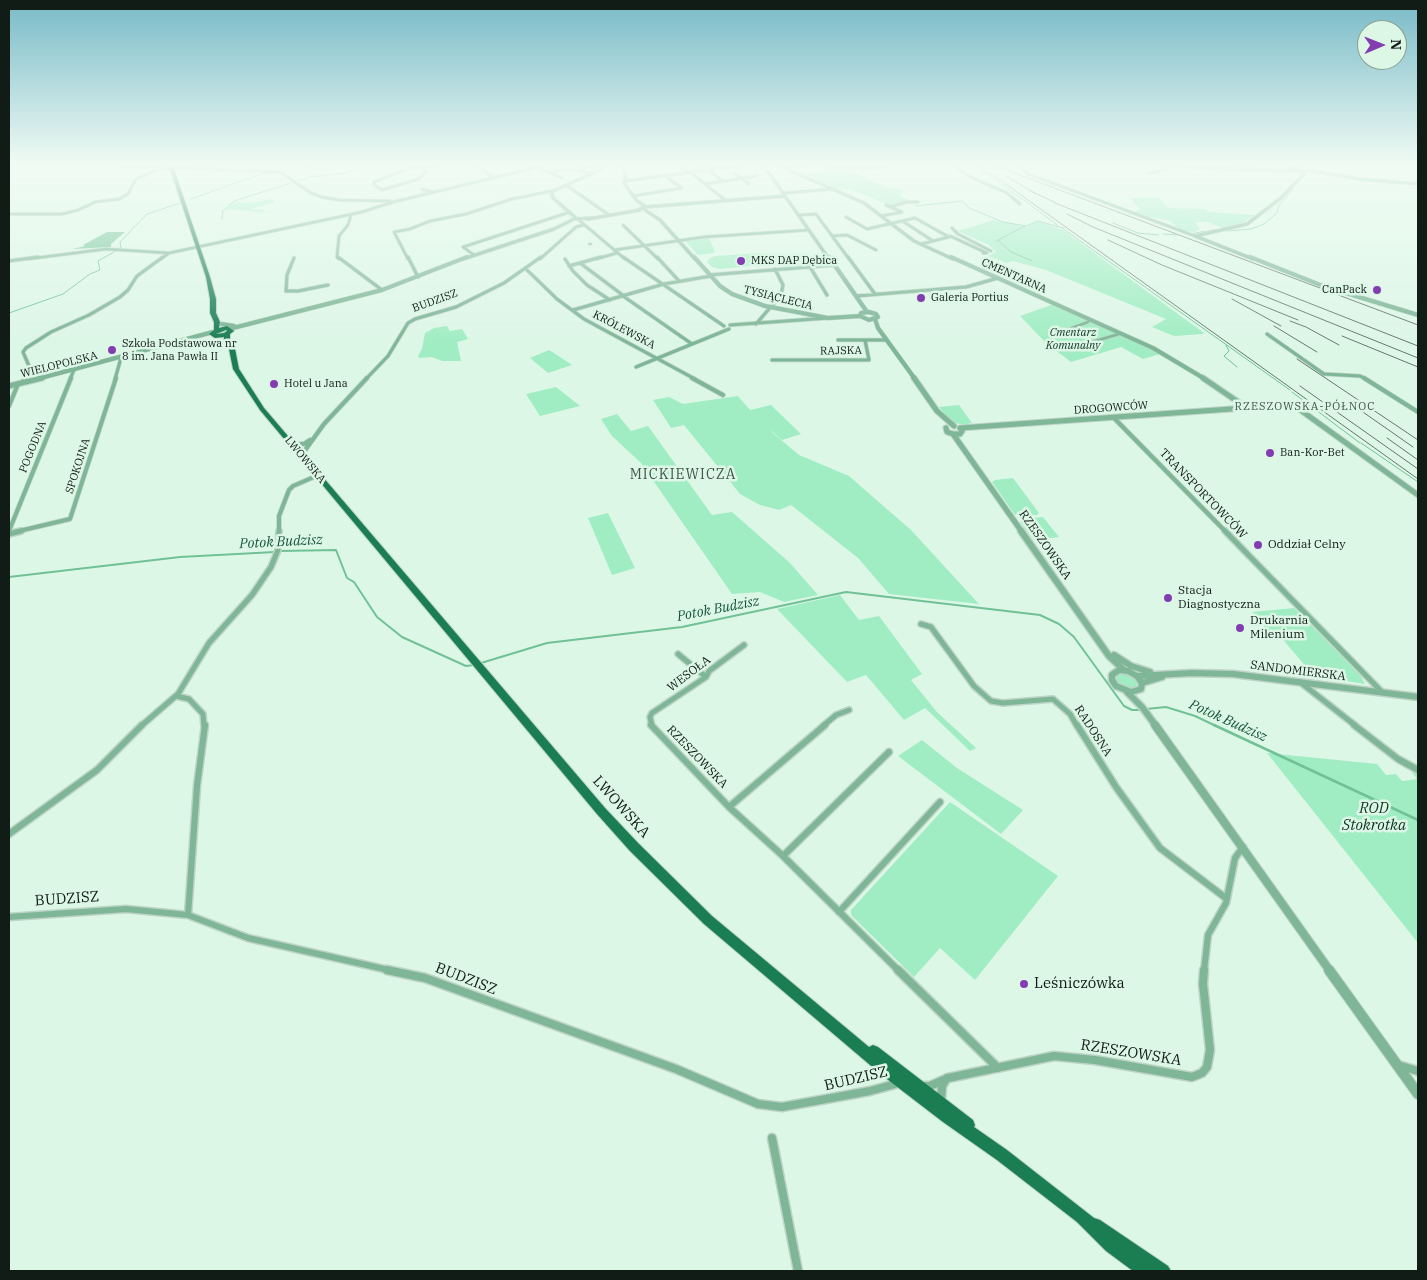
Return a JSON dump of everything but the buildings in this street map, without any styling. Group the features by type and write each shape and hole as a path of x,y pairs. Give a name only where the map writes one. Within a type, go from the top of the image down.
{"main road":[{"name":"LWOWSKA","path":"191,223 213,299 213,313 217,324 215,334 221,337 231,362 262,409 634,847 708,920 902,1082 1002,1155"},
{"name":"LWOWSKA","path":"213,299 218,306 227,329 227,340 232,349 236,367"},
{"path":"215,334 227,329"},
{"name":"LWOWSKA","path":"258,401 296,444 319,475"},
{"path":"837,1027 920,1086 1002,1155 1082,1217 1112,1246 1146,1271"},
{"path":"1082,1217 1163,1271"}],"street":[{"path":"9,261 79,251 119,249 169,253 314,223"},
{"path":"349,223 339,236 336,256 382,290"},
{"path":"418,277 394,232 410,229 424,223"},
{"path":"474,255 463,247 538,223"},
{"path":"227,329 382,290 474,255 570,223"},
{"name":"BUDZISZ","path":"303,453 311,440 385,359 400,339 408,323 456,306 526,269 576,227 577,223"},
{"path":"580,223 615,251 728,327"},
{"name":"TYSIĄCLECIA","path":"661,223 720,286 732,294 771,307 828,318 863,314"},
{"path":"804,223 860,302 863,314 878,328 887,340 941,417 946,428 954,426"},
{"path":"822,223 875,294"},
{"path":"856,223 866,229 899,223"},
{"path":"905,223 933,241"},
{"path":"924,223 950,237 988,252 958,234 952,228"},
{"path":"1159,223 1323,286 1418,315"},
{"path":"1195,236 1236,228 1248,223"},
{"name":"CMENTARNA","path":"891,224 906,236 921,244 1158,351 1191,370 1247,408"},
{"path":"623,225 679,281"},
{"path":"569,266 615,251 679,240 809,230"},
{"path":"921,244 958,234"},
{"path":"832,236 847,235 876,250"},
{"path":"9,406 29,366 24,350 50,332 94,313 123,295 137,276 169,253"},
{"path":"294,258 287,275 286,291 298,291 328,285"},
{"path":"565,259 587,285 610,300"},
{"path":"580,263 695,345"},
{"path":"572,310 664,284 710,275 834,265"},
{"path":"810,267 827,296"},
{"name":"KRÓLEWSKA","path":"526,269 584,319 723,395"},
{"path":"756,324 782,295 781,279 775,269"},
{"path":"856,296 966,286 998,278"},
{"path":"863,314 877,314 878,317 875,319 878,328"},
{"path":"807,320 809,315"},
{"path":"636,367 695,345 728,327 828,318"},
{"path":"868,320 875,319"},
{"path":"1053,335 1089,322 1135,341"},
{"path":"227,329 242,326"},
{"name":"WIELOPOLSKA","path":"9,386 215,334"},
{"path":"1082,345 1119,334"},
{"path":"1267,334 1324,374 1337,378 1360,376 1418,412"},
{"path":"838,340 865,340"},
{"name":"RAJSKA","path":"772,360 869,360 865,340 887,340"},
{"name":"SPOKOJNA","path":"9,532 70,519 121,358"},
{"name":"POGODNA","path":"9,532 74,370"},
{"name":"DROGOWCÓW","path":"958,432 977,428 1285,405 1296,408 1418,495"},
{"path":"941,417 954,426 958,432"},
{"name":"TRANSPORTOWCÓW","path":"1114,418 1382,692"},
{"name":"RZESZOWSKA","path":"946,428 947,432 958,432 962,447 1103,647 1115,671"},
{"path":"296,444 304,444 311,440"},
{"path":"9,834 97,770 146,721 176,696 214,636 257,589 271,567 278,551 278,520 287,493 293,486 319,475"},
{"name":"RADOSNA","path":"921,624 931,627 974,686 991,701 1002,704 1053,699 1063,707 1070,714 1116,788 1137,814 1160,848 1227,899"},
{"name":"WESOŁA","path":"650,721 650,717 656,710 706,677 709,671 744,645"},
{"path":"1103,647 1131,666 1145,672 1174,674"},
{"path":"678,654 706,677"},
{"name":"RZESZOWSKA","path":"1109,656 1124,670"},
{"path":"1174,674 1137,676 1124,670 1115,671 1112,675 1114,683 1127,692 1145,710 1418,1094"},
{"path":"1145,710 1138,691 1142,683 1174,674"},
{"name":"SANDOMIERSKA","path":"1174,674 1233,674 1418,697"},
{"path":"1137,676 1142,683"},
{"path":"1300,682 1398,759 1418,770"},
{"path":"1127,692 1138,691"},
{"path":"176,696 189,699 203,714 205,721 196,786 188,915"},
{"name":"RZESZOWSKA","path":"729,807 836,715 849,710"},
{"name":"RZESZOWSKA","path":"650,721 651,726 729,807 783,856 998,1068"},
{"path":"783,856 889,752"},
{"path":"839,912 940,802"},
{"name":"RZESZOWSKA","path":"920,1086 930,1086 948,1078 1054,1056 1074,1057 1192,1077 1202,1074 1207,1067 1210,1050 1203,984 1206,950 1211,927 1227,899 1235,858 1244,847"},
{"name":"BUDZISZ","path":"9,917 126,909 188,915 248,938 425,978 676,1069 758,1104 782,1107 811,1103 870,1092 902,1082"},
{"path":"1398,1065 1418,1071"},
{"path":"942,1104 940,1096 942,1086 948,1078"},
{"path":"772,1138 798,1271"}],"green space":[{"path":"985,223 1007,223 1027,227 1034,223 1042,223 1063,230 1204,333 1174,336 1152,327 1166,319 1046,270 1013,261 1006,263 988,256 996,252 989,245 958,231"},
{"path":"1172,223 1196,223 1200,229 1195,232 1181,231"},
{"path":"1210,223 1243,223 1240,225 1223,228"},
{"path":"709,238 714,253 698,255 685,241"},
{"name":"MKS DAP Dębica","path":"762,253 772,257 774,261 772,264 720,269 712,267 707,262 715,256"},
{"name":"Cmentarz Komunalny","path":"1054,304 1160,354 1143,359 1121,347 1071,362 1046,343 1020,316"},
{"path":"447,326 450,331 462,329 468,339 457,342 461,361 442,361 432,357 419,358 425,333 434,328"},
{"path":"549,350 572,365 548,373 530,358"},
{"path":"556,387 580,406 540,416 526,394"},
{"path":"738,396 750,410 771,405 801,434 782,440 769,429 773,433 799,455 849,476 911,530 979,604 889,594 858,558 791,505 779,510 760,505 740,494 684,425 671,428 653,400 669,397 683,404"},
{"path":"959,405 972,423 969,423 970,425 953,423 939,407"},
{"path":"617,414 631,431 648,426 712,515 732,512 790,563 818,595 784,602 760,592 732,594 641,463 612,436 601,419"},
{"path":"1013,478 1039,513 1037,515 1015,515 992,482"},
{"path":"608,513 635,568 612,575 588,518"},
{"path":"1043,517 1059,537 1034,540 1020,522 1023,519"},
{"path":"840,595 859,620 879,616 922,674 911,680 937,712 976,748 970,751 925,708 904,720 866,675 847,682 777,609"},
{"path":"1294,608 1361,676 1365,684 1314,676 1279,635 1272,636 1252,612"},
{"path":"1125,673 1135,678 1138,683 1135,688 1131,689 1118,683 1116,678 1118,675"},
{"path":"922,740 957,768 1023,810 1001,834 898,756"},
{"name":"ROD Stokrotka","path":"1267,753 1377,764 1386,775 1396,774 1402,781 1417,779 1411,771 1418,773 1418,943"},
{"path":"950,802 1058,876 975,980 940,948 914,977 851,915 851,910"}],"shaded area":[{"path":"107,232 125,232 111,244 111,247 72,249 85,246 83,245"}],"waterway":[{"path":"9,313 63,294 90,274 100,270 98,261 121,248 120,242 139,223"},
{"path":"1007,223 1026,226 1034,223"},
{"path":"1044,223 1063,228"},
{"path":"1113,223 1138,233 1158,235"},
{"path":"1227,231 1251,229 1265,223"},
{"path":"996,241 1025,226"},
{"path":"1062,228 1290,390"},
{"path":"1189,234 1213,230"},
{"path":"1163,234 1178,235"},
{"path":"998,240 1011,252 1032,261"},
{"path":"1226,345 1229,351 1224,356 1237,367"},
{"path":"1292,392 1360,443"},
{"path":"1361,443 1418,482"},
{"name":"Potok Budzisz","path":"280,551 336,550 347,578 354,582 377,617 402,637 466,666 474,665"},
{"name":"Potok Budzisz","path":"9,577 180,557 275,552"},
{"name":"Potok Budzisz","path":"481,663 547,643 682,627 846,592 1040,615 1059,624 1074,637 1124,706 1132,710 1141,710"},
{"name":"Potok Budzisz","path":"1146,709 1166,707 1195,716 1216,726"},
{"name":"Potok Budzisz","path":"1214,725 1418,820"}],"railway":[{"path":"1060,223 1418,479"},
{"path":"1084,223 1418,358"},
{"path":"1105,223 1418,346"},
{"path":"1147,223 1418,325"},
{"path":"1108,240 1162,265 1298,320"},
{"path":"1232,299 1281,326"},
{"path":"1290,321 1306,327 1339,345"},
{"path":"1274,326 1317,352"},
{"path":"1342,336 1418,367"},
{"path":"1297,359 1418,440"},
{"path":"1300,386 1418,469"},
{"path":"1360,410 1413,447"},
{"path":"1387,438 1418,460"}],"place":[{"name":"MKS DAP Dębica","path":"741,261"},
{"name":"CanPack","path":"1377,290"},
{"name":"Galeria Portius","path":"921,298"},
{"name":"Szkoła Podstawowa nr 8 im. Jana Pawła II","path":"112,350"},
{"name":"Hotel u Jana","path":"274,384"},
{"name":"Ban-Kor-Bet","path":"1270,453"},
{"name":"Oddział Celny","path":"1258,545"},
{"name":"Stacja Diagnostyczna","path":"1168,598"},
{"name":"Drukarnia Milenium","path":"1240,628"},
{"name":"Leśniczówka","path":"1024,984"}],"district":[{"name":"RZESZOWSKA-PÓŁNOC","path":"1305,407"},
{"name":"MICKIEWICZA","path":"683,475"}]}
